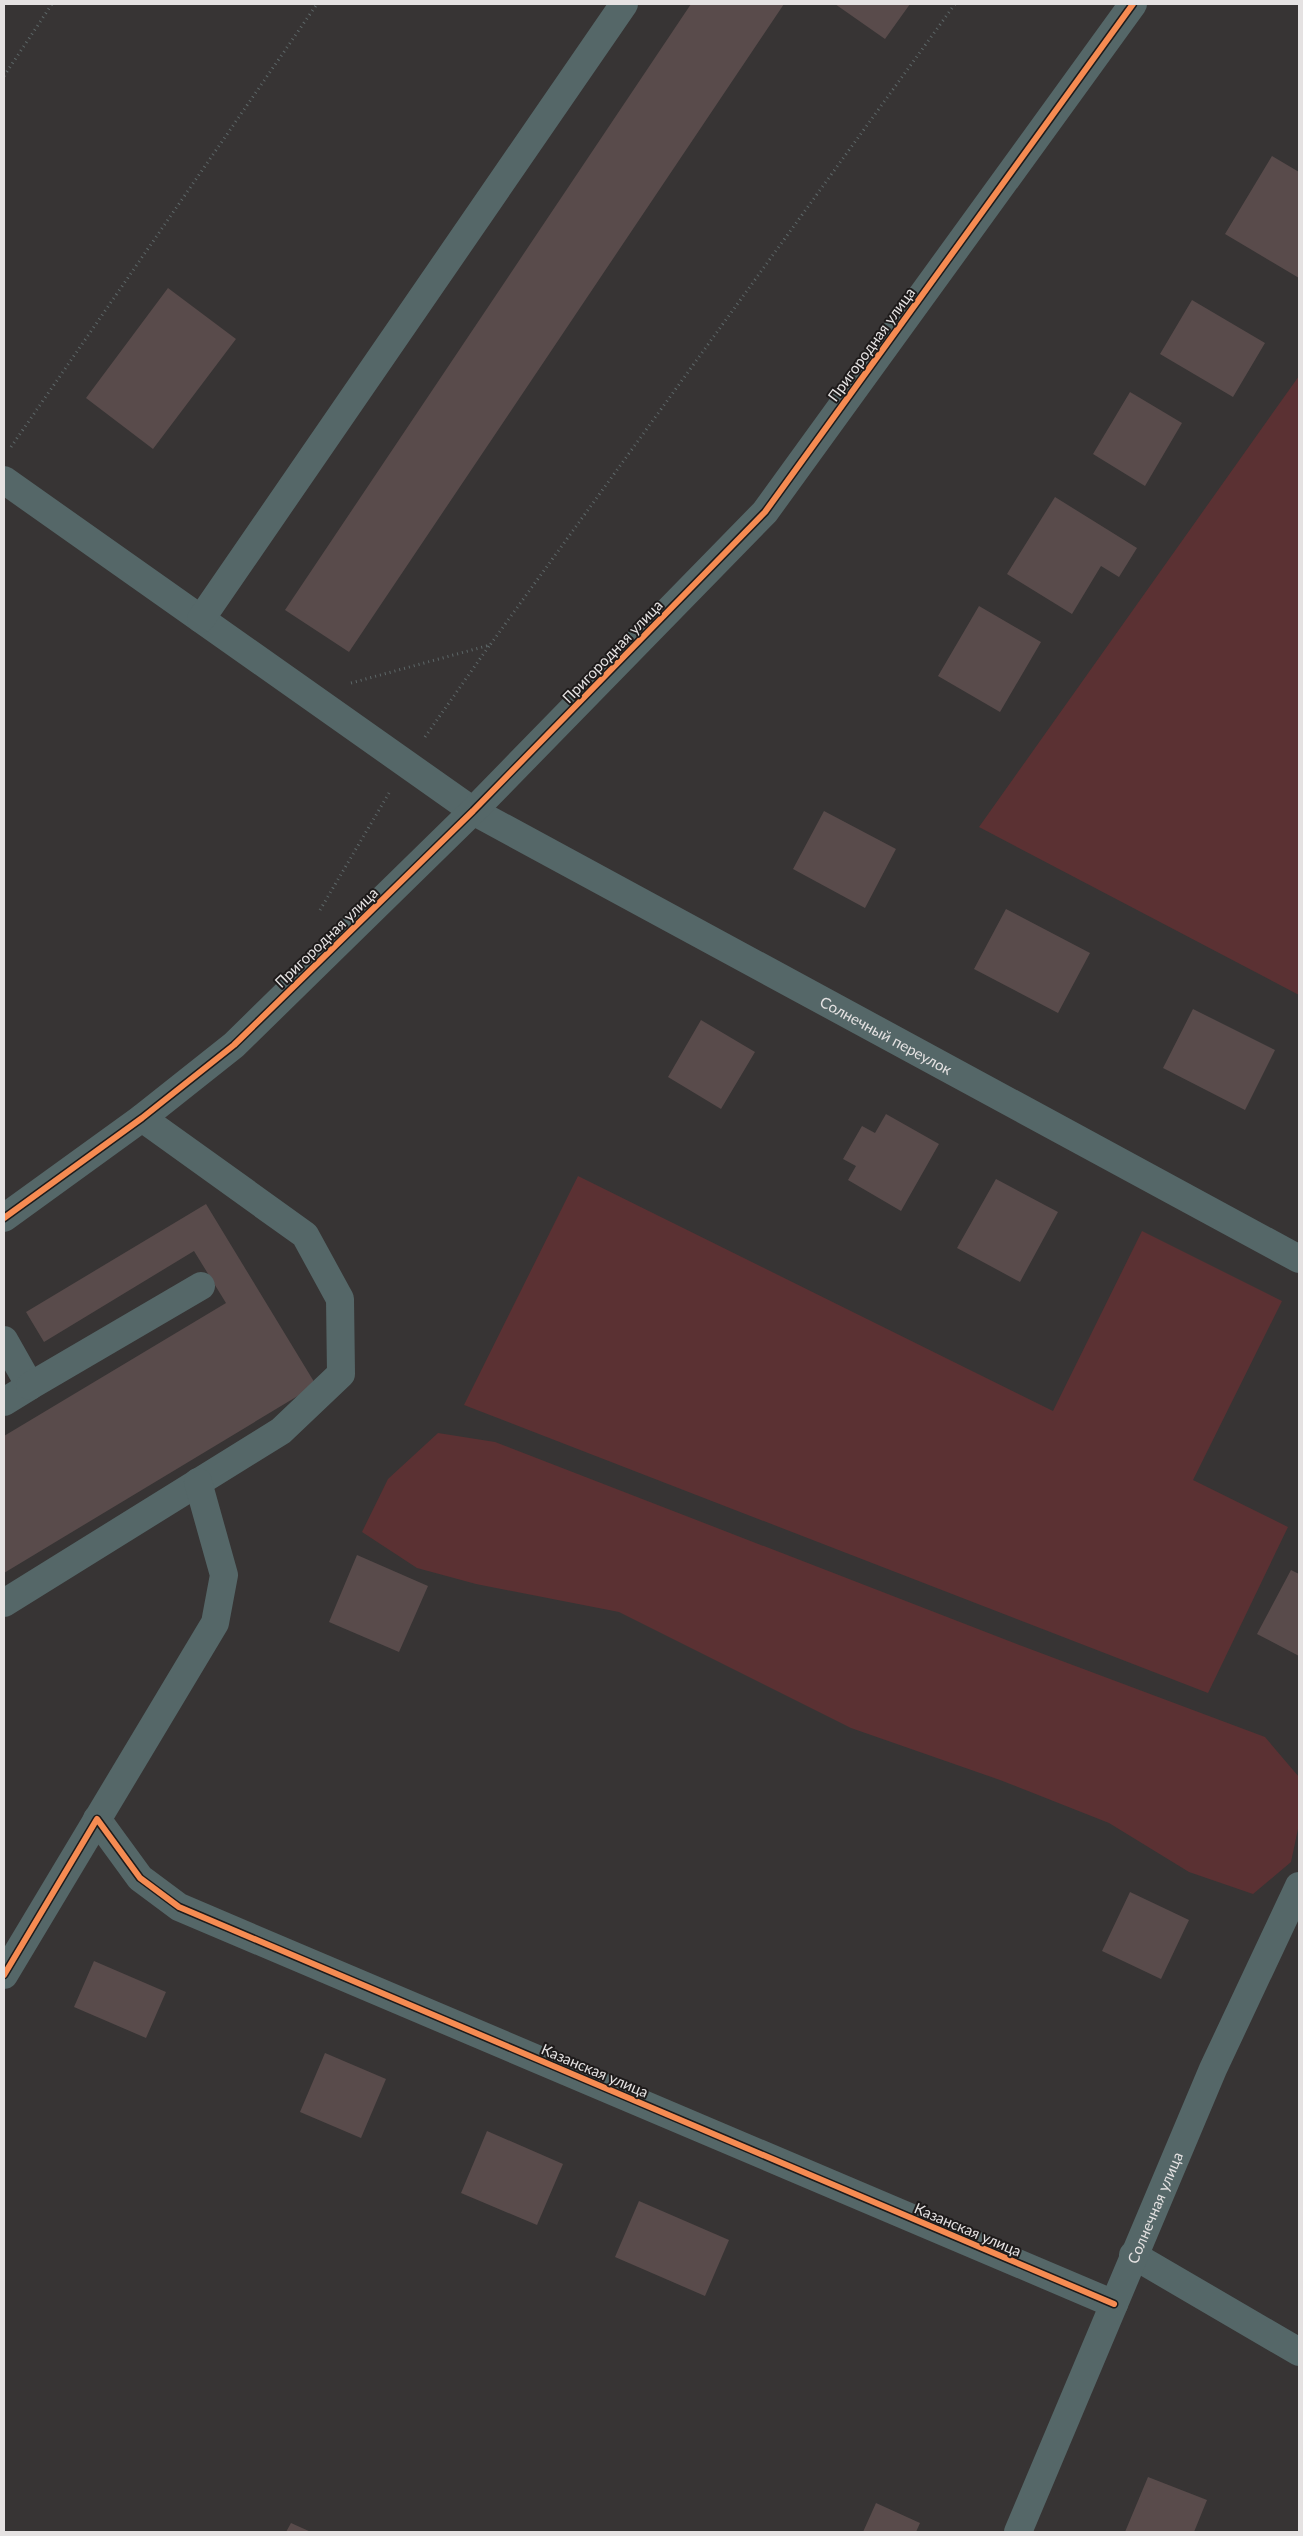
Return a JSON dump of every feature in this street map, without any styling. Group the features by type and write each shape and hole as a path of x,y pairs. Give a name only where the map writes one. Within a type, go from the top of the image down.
{"street":[{"path":"201,619 624,4"},
{"name":"Пригородная улица","path":"4,1218 142,1118 234,1045 473,811 765,512 1133,4"},
{"name":"Солнечный переулок","path":"4,480 473,811 1299,1259"},
{"path":"4,1603 281,1431 341,1374 340,1299 305,1235 142,1118"},
{"path":"4,1402 201,1286"},
{"path":"4,1340 30,1386"},
{"path":"4,1975 215,1623 224,1575 198,1482"},
{"name":"Казанская улица","path":"97,1819 140,1878 179,1907 1114,2304"},
{"name":"Солнечная улица","path":"1018,2532 1114,2304 1133,2254 1213,2070 1299,1886"},
{"path":"1133,2254 1299,2352"}],"path":[{"path":"4,76 52,4"},
{"path":"9,449 317,4"},
{"path":"317,915 406,763 955,4"},
{"path":"309,695 490,645"}],"shaded area":[{"path":"1299,376 1299,995 979,827"},
{"path":"578,1176 1053,1411 1142,1231 1282,1301 1193,1480 1288,1527 1208,1693 464,1405"},
{"path":"438,1433 495,1442 1009,1641 1265,1737 1299,1777 1299,1824 1291,1862 1253,1894 1189,1872 1109,1823 1000,1780 851,1728 619,1612 476,1584 417,1568 362,1532 388,1479"}],"building":[{"path":"691,4 784,4 349,652 285,610"},
{"path":"835,4 910,4 885,39"},
{"path":"1272,156 1299,172 1299,278 1225,234"},
{"path":"168,288 236,339 153,449 86,398"},
{"path":"1192,300 1265,343 1233,397 1160,354"},
{"path":"1130,392 1182,423 1145,486 1093,454"},
{"path":"1055,497 1137,548 1119,577 1101,566 1072,614 1007,574"},
{"path":"979,606 1041,642 1000,712 938,676"},
{"path":"824,811 896,849 865,908 793,869"},
{"path":"1006,909 1090,953 1058,1013 974,969"},
{"path":"1193,1009 1275,1050 1245,1110 1163,1068"},
{"path":"701,1020 755,1052 721,1109 668,1077"},
{"path":"886,1114 939,1144 901,1211 848,1180 856,1166 843,1159 862,1126 875,1133"},
{"path":"996,1179 1058,1212 1020,1282 957,1248"},
{"path":"206,1204 316,1385 4,1573 4,1436 226,1303 194,1251 44,1342 26,1312"},
{"path":"357,1555 428,1586 399,1652 329,1622"},
{"path":"1291,1570 1299,1574 1299,1656 1257,1634"},
{"path":"1130,1892 1189,1920 1161,1979 1102,1951"},
{"path":"94,1961 166,1992 146,2038 74,2007"},
{"path":"325,2053 386,2079 361,2138 300,2112"},
{"path":"487,2131 563,2164 537,2225 461,2193"},
{"path":"639,2201 729,2240 705,2296 615,2257"},
{"path":"1148,2477 1207,2500 1194,2532 1125,2532"},
{"path":"876,2503 920,2523 916,2532 863,2532"},
{"path":"291,2523 311,2532 286,2532"}],"cycle path":[{"path":"4,1218 142,1118 234,1045 473,811 765,512 1133,4"},
{"path":"4,1975 97,1819 140,1878 179,1907 1114,2304"}]}
